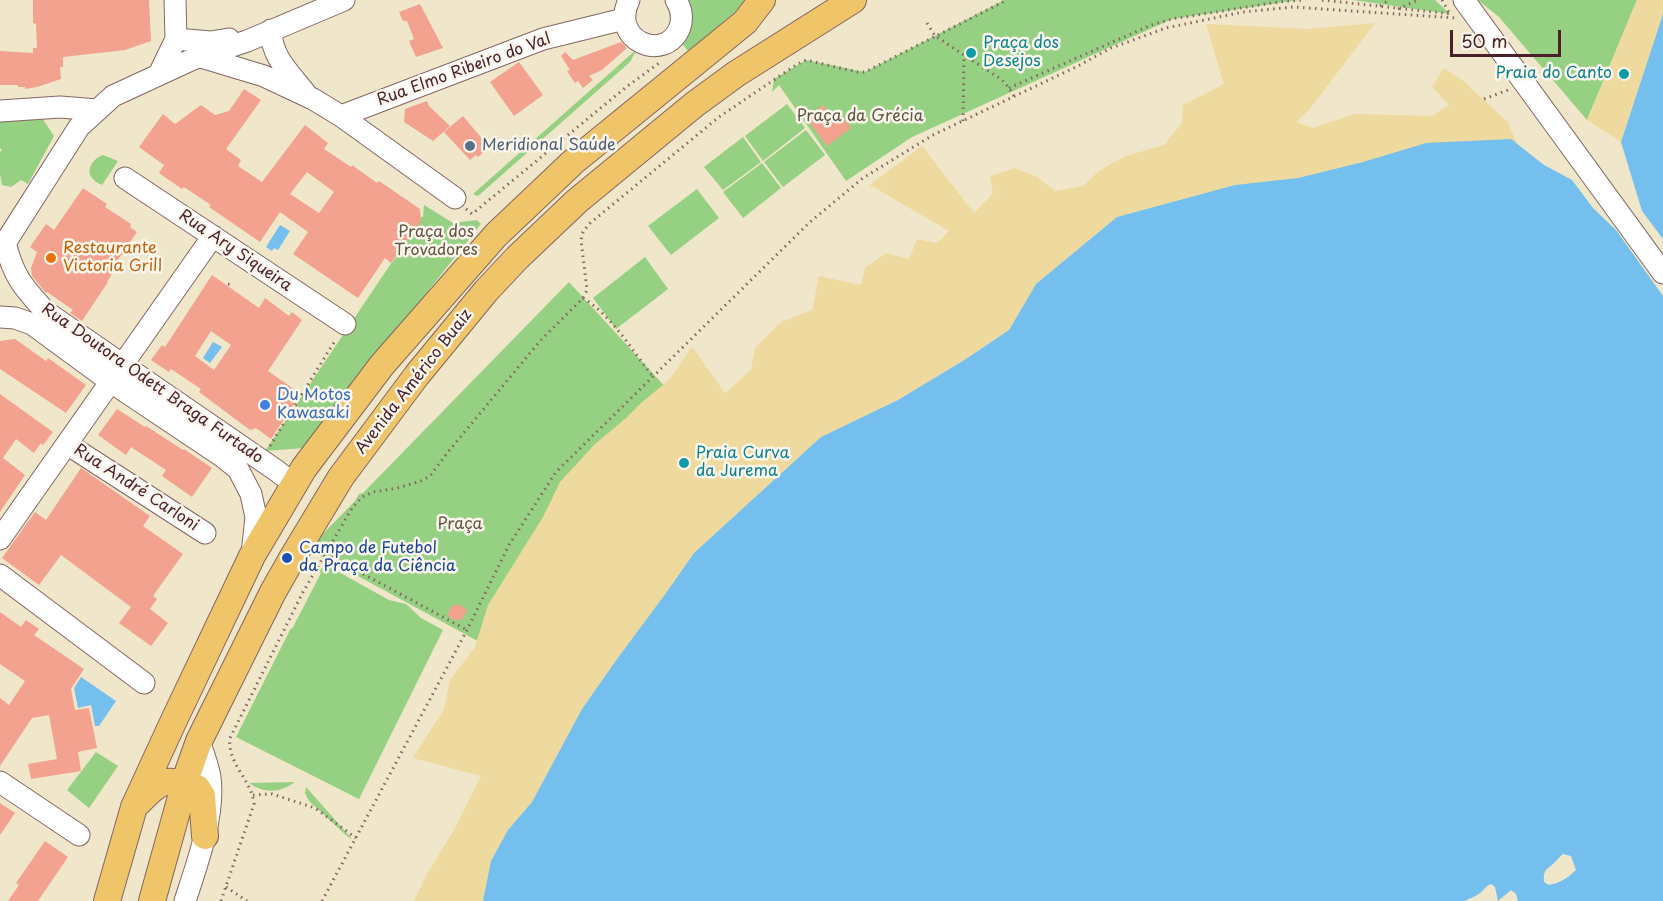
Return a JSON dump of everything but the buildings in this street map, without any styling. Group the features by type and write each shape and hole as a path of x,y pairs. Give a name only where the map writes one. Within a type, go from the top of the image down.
{"main road":[{"name":"Avenida Américo Buaiz","path":"107,901 134,807 252,556 304,468 382,365 496,235 573,162 745,22 762,0"},
{"name":"Avenida Américo Buaiz","path":"152,901 199,741 273,592 341,477 417,375 486,291 577,201 695,104 736,74 853,0"},
{"path":"273,592 310,507 309,498 295,485"},
{"path":"134,807 156,785 170,781 197,788 202,796 205,836"}],"street":[{"path":"159,74 176,39 175,0"},
{"path":"3,247 79,127 113,96 159,74 344,0"},
{"name":"Rua Elmo Ribeiro do Val","path":"341,116 543,39 627,10 627,28 639,42 648,45 666,43 679,30 682,21 676,0"},
{"path":"1462,7 1525,84 1663,273"},
{"path":"176,39 210,42 256,35 271,43 275,54 308,97"},
{"path":"256,35 249,53 264,76"},
{"path":"201,57 264,76 308,97 341,116 455,198"},
{"path":"0,111 60,107 98,110"},
{"name":"Rua Ary Siqueira","path":"125,178 345,324"},
{"path":"0,539 213,236"},
{"name":"Rua Doutora Odett Braga Furtado","path":"3,247 23,288 45,312 116,373 238,468 251,494 256,517 252,556"},
{"name":"Rua Doutora Odett Braga Furtado","path":"0,317 15,318 32,324 261,460 295,485"},
{"name":"Rua André Carloni","path":"67,444 205,533"},
{"path":"0,575 144,683"},
{"path":"185,901 205,836 210,793 210,776 199,741"},
{"path":"0,782 79,835"}],"path":[{"path":"221,901 254,804 249,785 231,756 230,738 303,592 352,508 362,497 373,492 421,481 430,476 540,341 583,298 587,290 581,240 589,224 719,117 796,65 806,60 865,72 1007,0"},
{"path":"1009,88 1151,25 1184,17 1303,0"},
{"path":"1322,0 1397,9 1462,7"},
{"path":"1380,6 1389,0"},
{"path":"1397,9 1418,0"},
{"path":"1442,0 1462,7"},
{"path":"322,901 467,630 509,546 556,472 810,222 863,178 933,135 1122,44 1166,28 1243,12 1293,7 1462,7"},
{"path":"927,23 935,36 1002,80 1014,96"},
{"path":"963,121 964,55"},
{"path":"455,198 472,214 625,88 661,62"},
{"path":"1484,99 1525,84"},
{"path":"583,298 606,317 653,377"},
{"path":"261,460 345,324"},
{"path":"326,554 467,630"},
{"path":"253,795 272,794 315,808 357,838"},
{"path":"226,887 247,901"}],"green space":[{"path":"687,0 745,0 735,12 689,52 677,38"},
{"name":"Praça da Grécia","path":"1004,0 1299,0 1172,19 912,137 846,181 779,85 772,92 774,79 806,60 865,72"},
{"path":"1353,0 1435,0 1450,14"},
{"path":"1478,0 1637,0 1587,120 1499,17"},
{"path":"637,49 630,62 478,196 473,194"},
{"path":"787,104 805,128 763,161 745,136"},
{"path":"40,115 54,136 28,184 21,180 11,187 2,185 0,117"},
{"path":"806,130 825,155 783,187 764,162"},
{"path":"743,137 761,162 723,190 704,167"},
{"path":"103,155 118,161 102,185 90,176 90,168 96,159"},
{"path":"762,163 781,188 743,218 723,192"},
{"path":"697,189 719,218 671,255 648,226"},
{"name":"Praça dos Trovadores","path":"424,205 453,223 477,220 481,224 304,448 265,451 423,217"},
{"path":"645,257 668,289 616,329 593,298"},
{"name":"Praça","path":"569,282 669,391 485,645 308,549 355,501 359,494 363,493"},
{"path":"326,565 389,600 406,604 421,618 443,630 359,799 236,737 321,573 317,571"},
{"path":"96,752 118,766 89,808 67,790"},
{"path":"295,782 272,791 255,787 249,783"},
{"path":"306,787 352,839 309,801 305,793"}],"sand":[{"name":"Praia do Canto","path":"1637,0 1663,0 1663,14 1621,142 1587,120"},
{"name":"Praia Curva da Jurema","path":"1375,23 1309,110 1296,122 1313,128 1355,114 1432,116 1449,105 1432,87 1444,68 1462,80 1508,122 1519,149 1426,143 1298,178 1235,185 1117,217 1036,284 1009,330 898,400 821,437 694,553 582,709 532,802 508,830 483,901 414,901 481,776 413,758 444,709 450,680 475,647 488,605 543,517 560,482 595,444 669,380 692,347 725,393 751,370 755,348 781,322 812,310 819,276 861,285 865,268 886,253 909,259 917,239 937,243 949,231 870,185 922,146 974,213 993,193 990,176 1015,168 1037,177 1055,191 1083,186 1100,170 1126,156 1164,145 1182,123 1183,105 1224,84 1206,24 1309,29"}],"water":[{"path":"1663,14 1663,239 1642,211 1621,142"},
{"path":"1511,139 1544,165 1572,180 1593,208 1616,230 1663,296 1663,901 1518,901 1516,894 1511,890 1498,901 1495,887 1491,884 1479,894 1465,901 483,901 491,861 508,830 532,802 582,709 694,553 821,437 898,400 1009,330 1036,284 1117,217 1235,185 1298,178 1426,143","holes":["1563,854 1571,856 1576,870 1557,883 1549,885 1544,882 1547,869"]},
{"path":"280,225 290,231 278,250 274,248 272,251 266,247"},
{"path":"213,342 222,347 210,363 203,358"},
{"path":"81,677 116,701 99,726 95,726 91,705 78,708 74,688"}],"place":[{"name":"Praça dos Desejos","path":"971,53"},
{"name":"Praia do Canto","path":"1624,74"},
{"name":"Meridional Saúde","path":"470,146"},
{"name":"Restaurante Victoria Grill","path":"51,258"},
{"name":"Du Motos Kawasaki","path":"265,405"},
{"name":"Praia Curva da Jurema","path":"684,463"},
{"name":"Campo de Futebol da Praça da Ciência","path":"287,558"}]}
